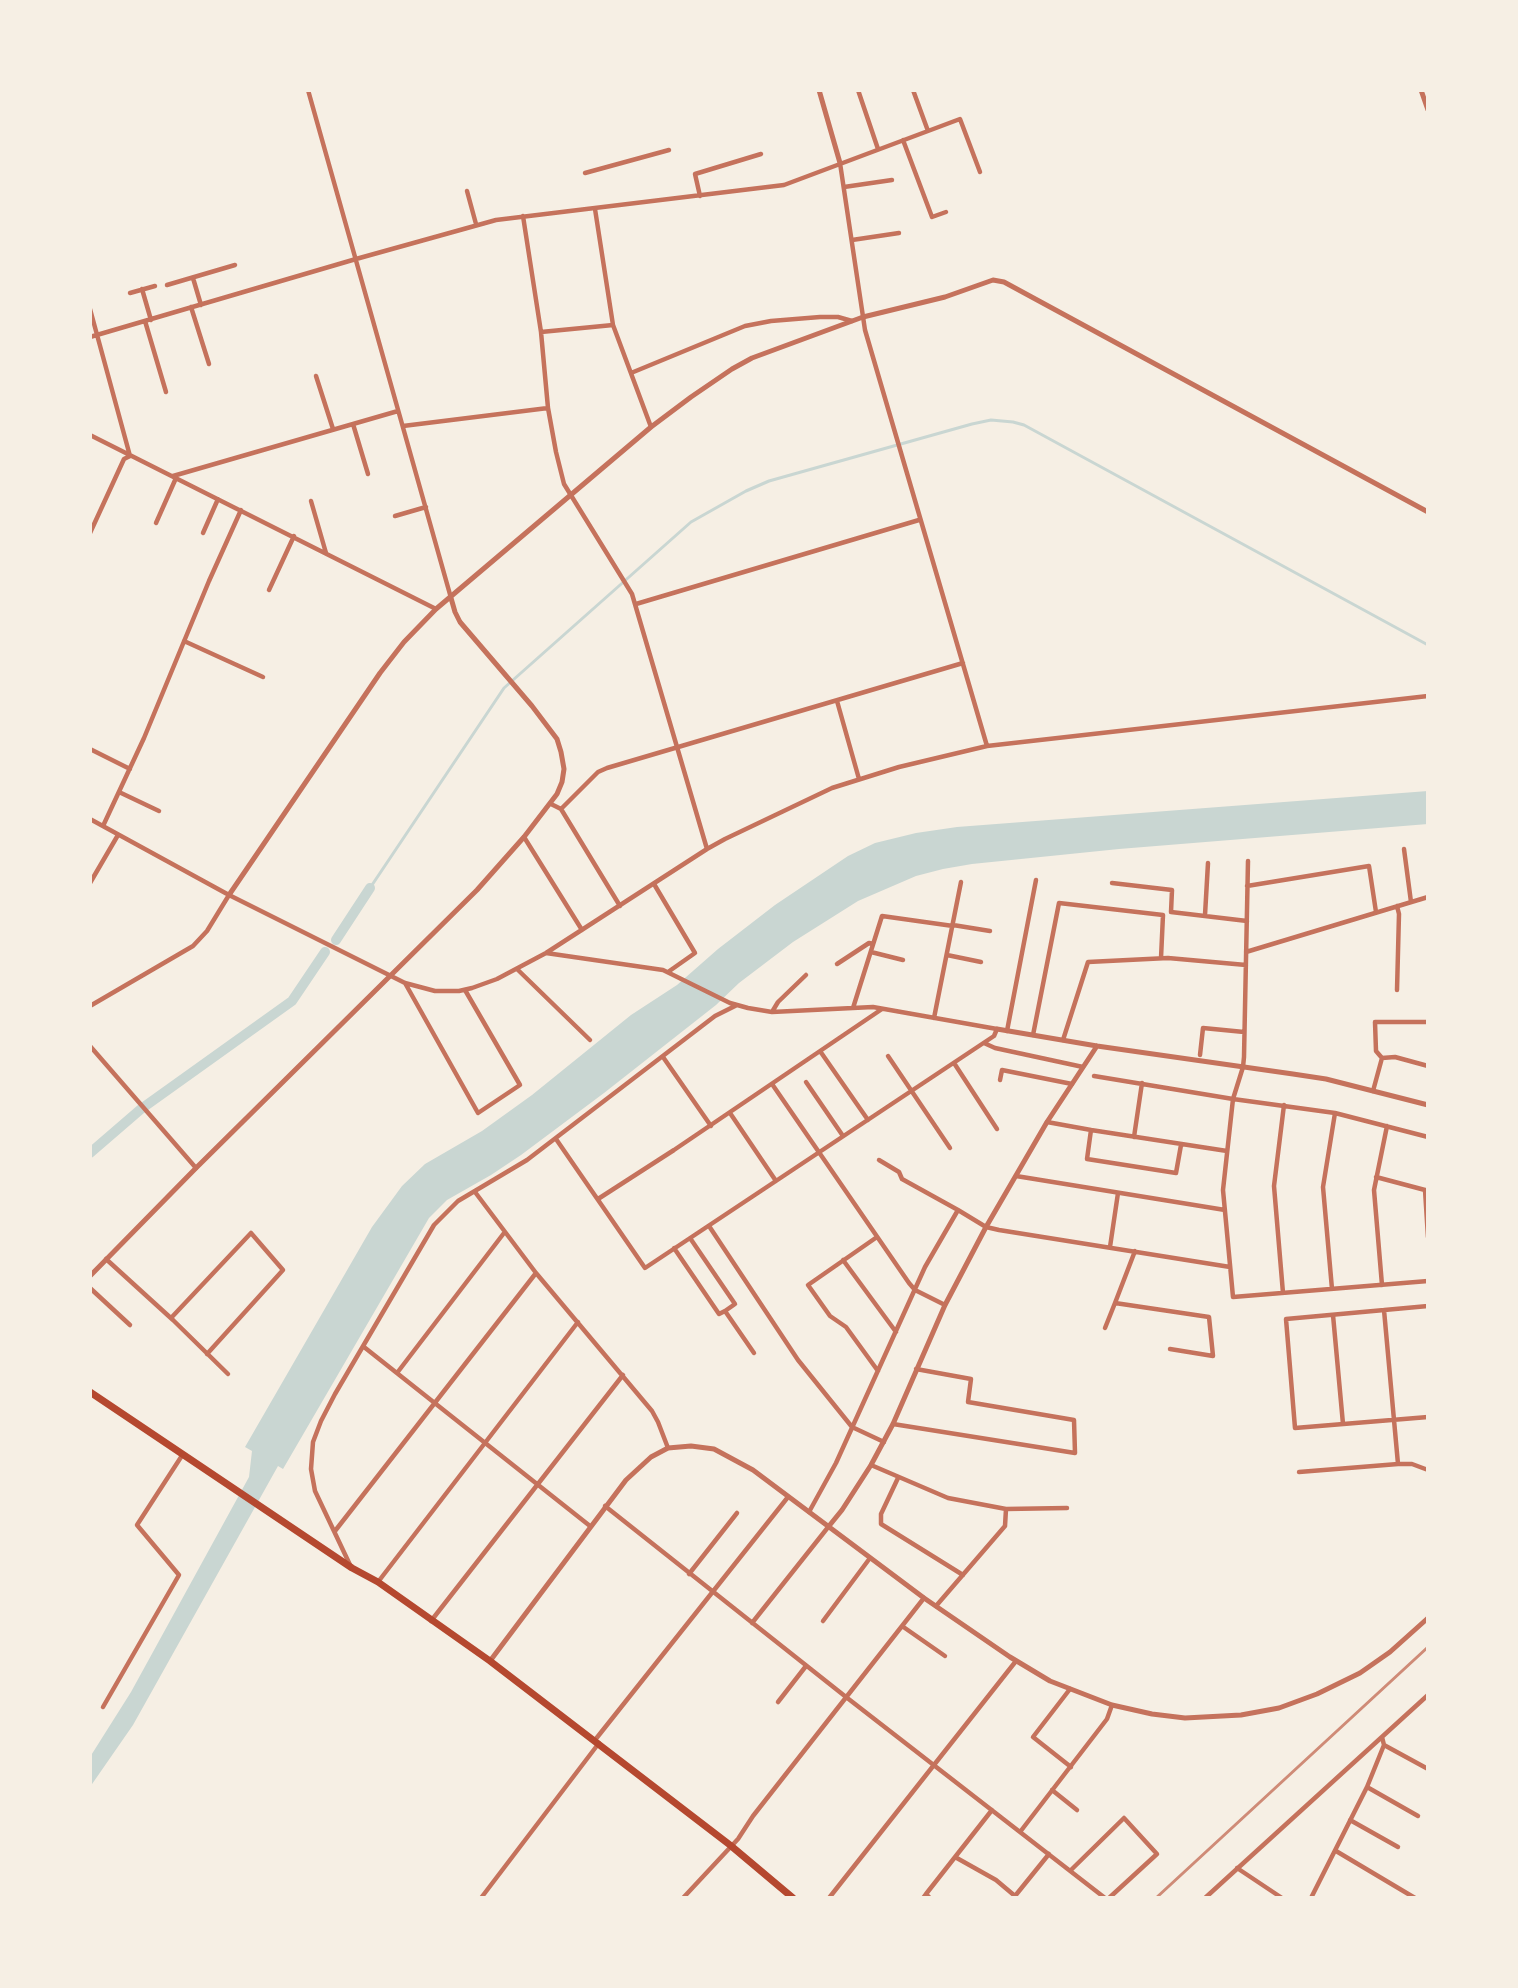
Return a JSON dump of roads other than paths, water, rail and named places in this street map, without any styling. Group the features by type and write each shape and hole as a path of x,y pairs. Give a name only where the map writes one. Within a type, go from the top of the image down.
{"main road":[{"path":"90,1392 352,1568 378,1582 490,1661 730,1845 793,1898"}],"street":[{"path":"90,1276 477,890 551,804 562,782 564,769 557,739 456,617 308,90"},
{"path":"819,90 840,164 862,317 919,520 987,746"},
{"path":"858,90 878,149"},
{"path":"913,90 928,131"},
{"path":"1421,90 1428,110"},
{"path":"90,337 476,224 523,216 784,185 960,119 980,172"},
{"path":"903,140 932,217 946,212"},
{"path":"585,173 669,150"},
{"path":"700,196 695,174 761,154"},
{"path":"844,187 892,180"},
{"path":"467,191 476,224"},
{"path":"595,209 613,325 651,426"},
{"path":"523,216 541,332 548,408 564,484 622,576 636,604 707,849"},
{"path":"852,240 899,233"},
{"path":"167,285 235,265"},
{"path":"193,278 201,304"},
{"path":"90,1006 193,946 207,932 380,673 404,642 436,609 651,426 732,369 752,358 862,317 945,297 993,280 1004,282 1428,512"},
{"path":"130,293 155,286"},
{"path":"142,289 166,392"},
{"path":"191,308 209,364"},
{"path":"90,309 130,456"},
{"path":"631,373 746,326 771,321 820,317 838,317 852,321"},
{"path":"541,332 613,325"},
{"path":"316,376 333,429"},
{"path":"403,426 548,408"},
{"path":"174,477 398,411"},
{"path":"353,424 368,474"},
{"path":"90,435 436,609"},
{"path":"90,533 124,459 130,456"},
{"path":"156,523 174,477"},
{"path":"203,533 218,499"},
{"path":"311,501 326,552"},
{"path":"395,516 426,507"},
{"path":"103,826 130,769 241,510"},
{"path":"636,604 919,520"},
{"path":"269,590 294,536"},
{"path":"184,640 263,677"},
{"path":"561,809 598,772 963,663"},
{"path":"90,819 229,896 391,977 435,991 465,990 517,969 546,953 707,849 807,800 859,779 920,761 987,746 1428,696"},
{"path":"837,701 859,779"},
{"path":"90,749 130,769"},
{"path":"119,792 159,811"},
{"path":"551,804 561,809 620,906"},
{"path":"90,883 118,835"},
{"path":"524,837 582,930"},
{"path":"1404,849 1411,902"},
{"path":"1248,861 1243,1067 1233,1099 1223,1190 1233,1297 1428,1281"},
{"path":"1205,915 1208,863"},
{"path":"1247,886 1369,866 1376,912"},
{"path":"1007,1031 1036,880"},
{"path":"934,1018 961,882"},
{"path":"1112,883 1172,890 1171,912 1247,921"},
{"path":"654,884 695,953 670,973"},
{"path":"1246,952 1428,897"},
{"path":"1033,1035 1059,903 1163,915 1161,958"},
{"path":"1397,906 1399,914 1397,990"},
{"path":"853,1008 882,916 990,932"},
{"path":"837,964 869,943 873,944"},
{"path":"871,952 903,960"},
{"path":"546,953 670,973 730,1003 772,1012 882,1009 1096,1046 1326,1079 1428,1105"},
{"path":"946,955 981,962"},
{"path":"1063,1040 1088,962 1161,958 1246,965"},
{"path":"517,969 590,1040"},
{"path":"772,1012 778,1002 806,975"},
{"path":"405,983 478,1113 520,1085 465,990"},
{"path":"352,1568 315,1491 311,1469 311,1450 327,1410 434,1225 458,1201 527,1160 715,1016 737,1005"},
{"path":"598,1199 711,1126 882,1009"},
{"path":"1382,1058 1376,1051 1375,1022 1428,1022"},
{"path":"1200,1054 1203,1028 1244,1032"},
{"path":"556,1139 645,1268 994,1036 997,1029"},
{"path":"983,1043 995,1048 1083,1067"},
{"path":"90,1046 196,1168"},
{"path":"752,1623 842,1510 871,1465 884,1442 945,1305 986,1227 1047,1122 1096,1046"},
{"path":"820,1051 867,1120"},
{"path":"888,1056 950,1148"},
{"path":"663,1057 711,1126"},
{"path":"1382,1058 1395,1057 1428,1066"},
{"path":"1373,1091 1382,1058"},
{"path":"954,1063 997,1129"},
{"path":"1000,1080 1002,1070 1072,1084"},
{"path":"1094,1076 1335,1113 1428,1137"},
{"path":"806,1082 843,1136"},
{"path":"1134,1137 1142,1083"},
{"path":"772,1084 915,1290 945,1305"},
{"path":"1283,1293 1274,1186 1284,1105"},
{"path":"730,1113 776,1180"},
{"path":"1332,1289 1323,1187 1335,1113"},
{"path":"1047,1122 1227,1151"},
{"path":"1382,1285 1374,1191 1387,1126"},
{"path":"1091,1130 1087,1159 1165,1172 1176,1173 1181,1144"},
{"path":"879,1160 899,1172 902,1179 986,1227 1230,1267"},
{"path":"1016,1176 1225,1210"},
{"path":"1376,1176 1426,1191 1428,1237"},
{"path":"475,1192 536,1273 652,1411 668,1448"},
{"path":"1110,1247 1118,1193"},
{"path":"809,1512 836,1463 925,1267 958,1210"},
{"path":"709,1226 798,1360 852,1427 884,1442"},
{"path":"171,1318 250,1233 283,1270 207,1354"},
{"path":"397,1373 504,1233"},
{"path":"877,1237 808,1285 830,1316 846,1327 878,1371"},
{"path":"674,1248 719,1314 725,1311 735,1304 690,1238"},
{"path":"1105,1328 1135,1251"},
{"path":"106,1259 228,1374"},
{"path":"843,1260 896,1332"},
{"path":"334,1532 536,1273"},
{"path":"90,1288 130,1325"},
{"path":"1115,1302 1209,1317 1213,1356 1170,1349"},
{"path":"1428,1306 1286,1319 1295,1428 1428,1417"},
{"path":"1384,1310 1398,1464"},
{"path":"725,1311 754,1353"},
{"path":"1333,1315 1343,1424"},
{"path":"378,1582 578,1323"},
{"path":"364,1347 590,1526"},
{"path":"892,1424 1075,1453 1074,1420 968,1402 971,1379 916,1369"},
{"path":"431,1621 623,1375"},
{"path":"490,1661 626,1479 651,1457 668,1448 691,1446 714,1449 753,1470 924,1598 1050,1682 1112,1705 1152,1714 1195,1718 1241,1715 1279,1708 1317,1695 1360,1672 1390,1652 1428,1618"},
{"path":"103,1707 179,1575 137,1526 183,1454"},
{"path":"1299,1472 1398,1464 1412,1464 1428,1470"},
{"path":"871,1465 948,1498 1006,1509 1067,1508"},
{"path":"898,1478 881,1514 881,1524 963,1575"},
{"path":"481,1898 712,1591 788,1497"},
{"path":"605,1506 689,1575 1107,1898 1157,1854 1124,1818 1071,1870"},
{"path":"936,1606 1005,1526 1006,1509"},
{"path":"689,1575 737,1513"},
{"path":"823,1621 870,1558"},
{"path":"683,1898 738,1839 924,1598"},
{"path":"902,1626 945,1656"},
{"path":"829,1898 1016,1661"},
{"path":"778,1702 806,1666"},
{"path":"1070,1689 1033,1737 1071,1767"},
{"path":"1205,1898 1428,1695"},
{"path":"1020,1832 1107,1719 1112,1705"},
{"path":"1311,1898 1367,1787 1384,1745 1382,1737"},
{"path":"1384,1745 1428,1769"},
{"path":"1367,1787 1418,1816"},
{"path":"1052,1790 1077,1810"},
{"path":"926,1897 992,1810"},
{"path":"1350,1820 1398,1847"},
{"path":"1336,1851 1415,1898"},
{"path":"955,1857 996,1880 1014,1897 1049,1854"},
{"path":"1238,1868 1282,1898"}],"waterway":[{"path":"370,888 504,688 691,522 746,491 769,481 972,424 991,420 1024,425 1428,645"},
{"path":"336,940 370,888"},
{"path":"90,1153 141,1109 292,1001 325,952"}],"railway":[{"path":"1156,1898 1428,1647"}]}
